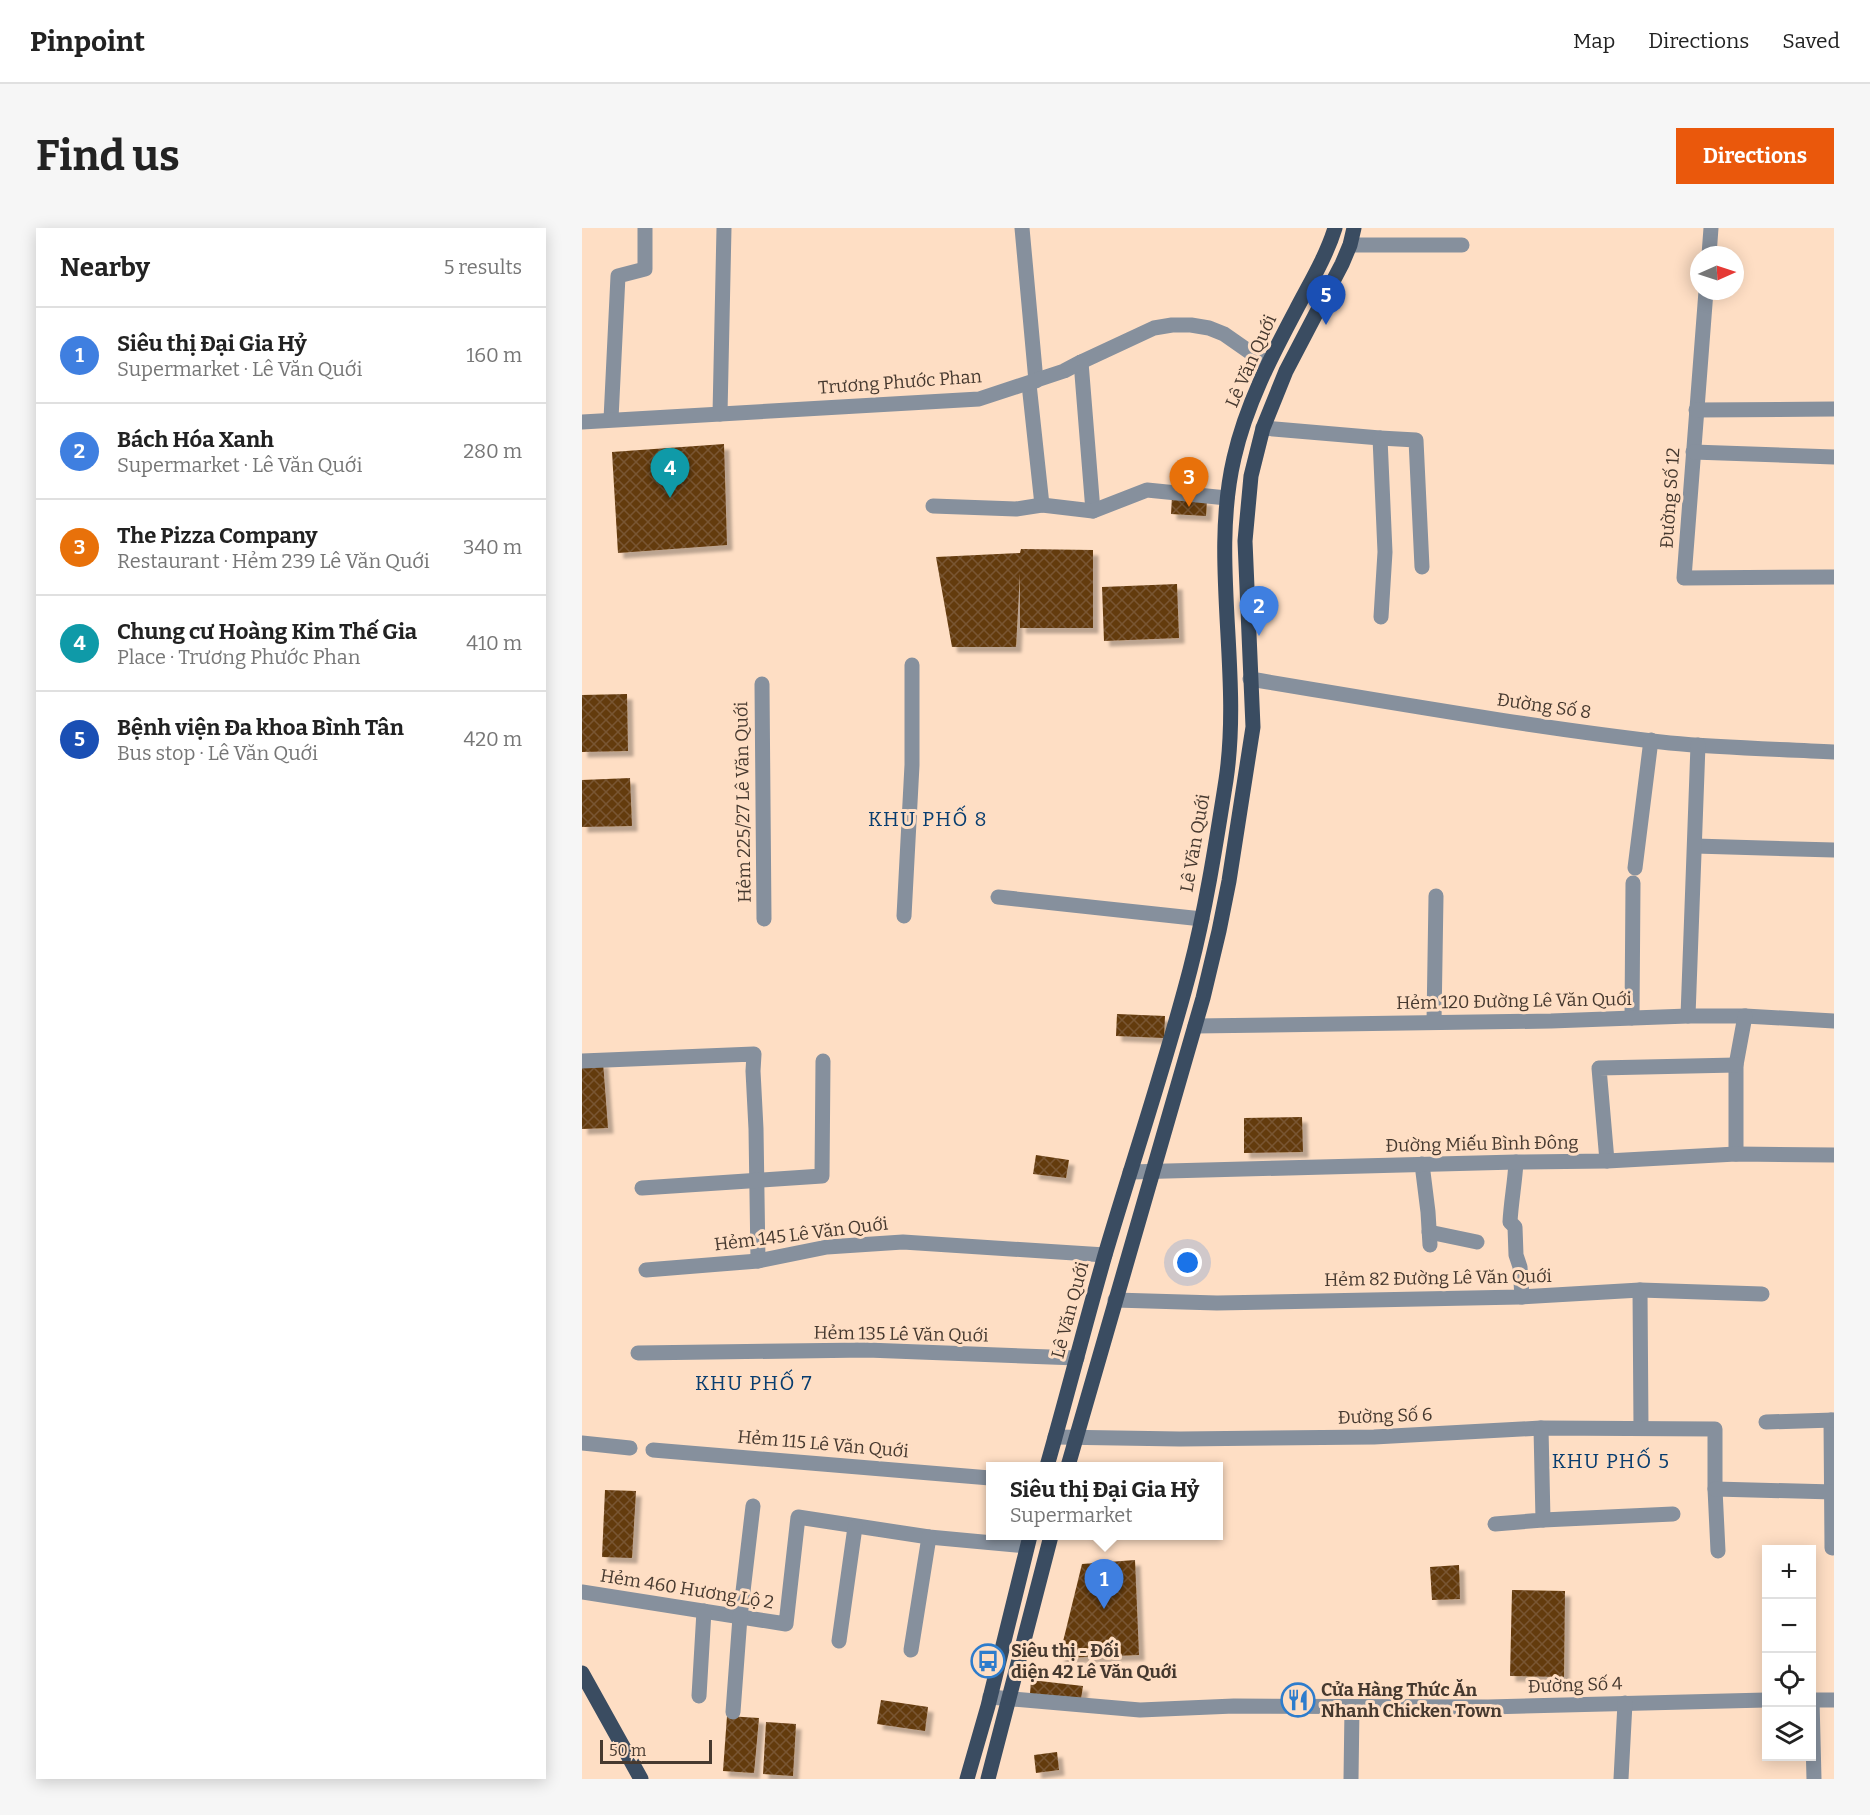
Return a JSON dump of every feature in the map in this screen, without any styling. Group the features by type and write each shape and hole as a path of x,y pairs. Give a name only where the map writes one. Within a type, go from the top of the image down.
{"main road":[{"name":"Lê Văn Quới","path":"1048,1462 1202,920 1226,777 1230,737 1231,679 1225,544 1228,482 1237,445 1267,364 1321,262 1335,228"},
{"name":"Lê Văn Quới","path":"1069,1462 1195,1026 1219,931 1253,728 1245,541 1251,476 1263,428 1294,355 1342,264 1354,228"},
{"path":"988,1779 1050,1540"},
{"path":"967,1779 990,1697 1028,1541"},
{"path":"582,1673 588,1697 641,1779"}],"street":[{"path":"611,419 618,276 645,269 645,228"},
{"path":"720,414 724,228"},
{"path":"1022,228 1041,505"},
{"path":"1710,246 1711,228"},
{"path":"1350,245 1462,245"},
{"name":"Đường Số 12","path":"1705,300 1684,578 1834,577"},
{"name":"Trương Phước Phan","path":"582,422 979,399 1064,371 1154,328 1172,325 1209,328 1224,334 1267,364"},
{"path":"1081,362 1093,511"},
{"path":"1696,410 1834,409"},
{"path":"1263,428 1416,440 1422,567"},
{"path":"1380,438 1385,552 1381,618"},
{"path":"1693,452 1834,457"},
{"path":"933,506 1016,509 1041,505 1093,511 1147,490 1227,498"},
{"path":"904,916 912,765 912,665"},
{"name":"Đường Số 8","path":"1250,679 1460,714 1651,740 1698,745 1834,752"},
{"name":"Hẻm 225/27 Lê Văn Quới","path":"762,684 764,919"},
{"path":"1632,1018 1634,875 1651,740"},
{"path":"1688,1016 1698,745"},
{"path":"1695,846 1834,850"},
{"path":"1434,1022 1436,896"},
{"path":"998,897 1202,920"},
{"name":"Hẻm 120 Đường Lê Văn Quới","path":"1195,1026 1688,1016 1745,1016 1834,1021"},
{"path":"1736,1154 1736,1065 1745,1016"},
{"path":"582,1061 754,1054 758,1261"},
{"path":"642,1188 822,1176 823,1061"},
{"path":"1607,1161 1599,1068 1736,1065"},
{"name":"Đường Miếu Bình Đông","path":"1130,1172 1607,1161 1736,1154 1834,1155"},
{"path":"1516,1162 1510,1222 1515,1227 1516,1256 1521,1267 1522,1297"},
{"path":"1422,1164 1429,1239 1477,1242"},
{"name":"Hẻm 145 Lê Văn Quới","path":"646,1270 758,1261 827,1247 903,1242 1105,1256"},
{"path":"1640,1290 1641,1428"},
{"name":"Hẻm 82 Đường Lê Văn Quới","path":"1115,1300 1217,1303 1522,1297 1640,1290 1762,1294"},
{"name":"Hẻm 135 Lê Văn Quới","path":"638,1353 867,1350 1077,1358"},
{"path":"1766,1422 1833,1420 1832,1548"},
{"path":"1541,1428 1543,1520"},
{"name":"Đường Số 6","path":"1055,1437 1180,1439 1374,1437 1541,1428 1715,1429 1715,1489"},
{"path":"582,1443 630,1448"},
{"name":"Hẻm 115 Lê Văn Quới","path":"653,1450 986,1478"},
{"path":"1718,1551 1715,1489 1833,1492"},
{"path":"733,1712 740,1617 753,1506"},
{"path":"1495,1524 1673,1514"},
{"name":"Hẻm 460 Hương Lộ 2","path":"582,1592 786,1624 798,1517 855,1527"},
{"path":"839,1641 855,1527 929,1537 986,1539"},
{"path":"910,1650 929,1537"},
{"path":"1003,1540 1028,1541"},
{"path":"699,1696 704,1611"},
{"name":"Đường Số 4","path":"990,1697 1140,1710 1234,1706 1488,1707 1762,1700"},
{"path":"1816,1700 1834,1700"},
{"path":"1621,1779 1625,1703"},
{"path":"1812,1707 1814,1779"},
{"path":"1351,1779 1352,1708"}],"building":[{"path":"724,444 727,545 618,553 612,452"},
{"path":"1172,497 1207,500 1206,516 1171,514"},
{"path":"1021,549 1093,550 1093,628 1020,628 1020,573 1016,647 952,647 936,557 1020,553"},
{"path":"1177,584 1179,638 1104,641 1102,587"},
{"path":"627,694 628,751 582,752 582,695"},
{"path":"630,778 632,826 582,827 582,780"},
{"path":"1117,1014 1165,1016 1164,1038 1116,1036"},
{"path":"603,1062 608,1128 582,1129 582,1064"},
{"path":"1302,1117 1303,1152 1244,1153 1244,1118"},
{"path":"1036,1155 1069,1160 1066,1178 1033,1174"},
{"path":"605,1490 636,1491 632,1558 602,1557"},
{"path":"1135,1560 1139,1655 1059,1658 1082,1564"},
{"path":"1459,1565 1460,1599 1432,1600 1430,1567"},
{"path":"1512,1590 1565,1591 1564,1677 1510,1676"},
{"path":"1031,1680 1083,1686 1081,1699 1030,1694"},
{"path":"881,1700 928,1707 925,1731 877,1724"},
{"path":"727,1716 759,1718 754,1773 723,1771"},
{"path":"766,1722 796,1724 793,1776 763,1774"},
{"path":"1057,1752 1059,1770 1036,1773 1034,1755"}],"place":[{"name":"Bệnh viện Đa khoa Bình Tân","path":"1326,325"},
{"name":"Chung cư Hoàng Kim Thế Gia","path":"670,498"},
{"name":"The Pizza Company","path":"1189,507"},
{"name":"Bách Hóa Xanh","path":"1259,636"},
{"name":"Siêu thị Đại Gia Hỷ","path":"1104,1609"},
{"name":"Siêu thị - Đối diện 42 Lê Văn Quới","path":"988,1661"},
{"name":"Cửa Hàng Thức Ăn Nhanh Chicken Town","path":"1298,1700"}],"district":[{"name":"KHU PHỐ 8","path":"928,819"},
{"name":"KHU PHỐ 7","path":"754,1383"},
{"name":"KHU PHỐ 5","path":"1611,1461"}]}
